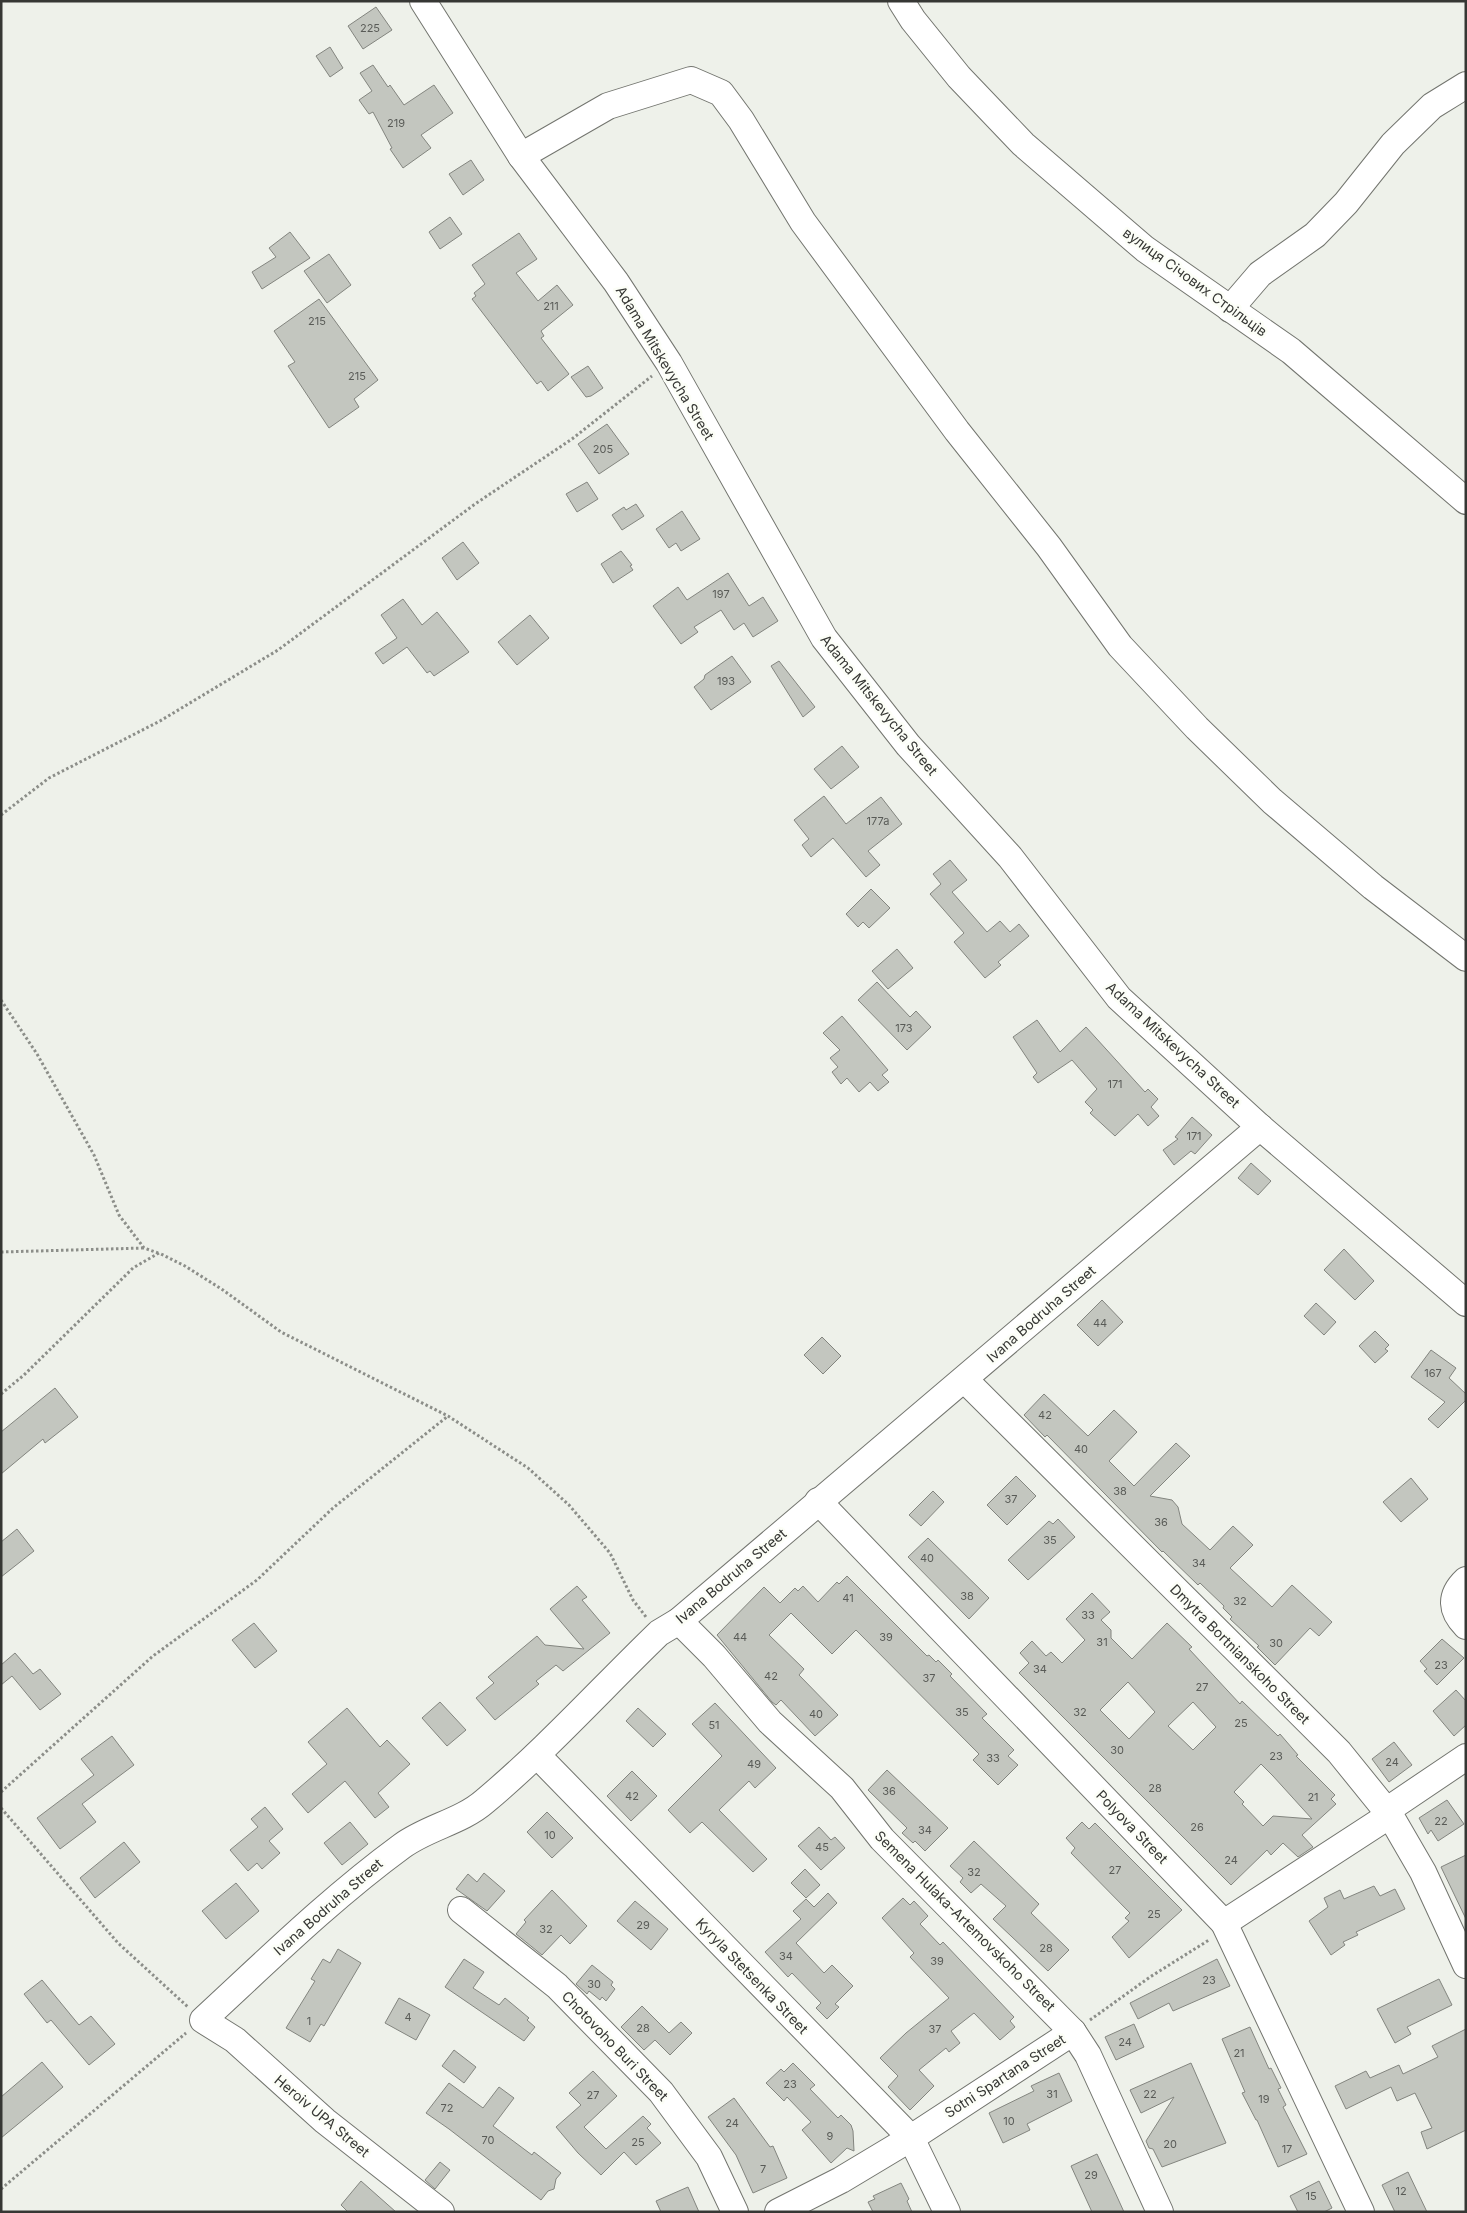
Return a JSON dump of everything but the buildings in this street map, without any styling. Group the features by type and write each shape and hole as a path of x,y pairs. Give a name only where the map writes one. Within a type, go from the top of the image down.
{"street":[{"name":"Adama Mitskevycha Street","path":"423,1 521,156 616,282 669,364 824,638 908,745 1010,857 1120,998 1260,1127 1466,1303"},
{"name":"вулиця Січових Стрільців","path":"901,1 913,20 959,77 1023,144 1145,249 1290,351 1466,501"},
{"path":"521,156 608,106 691,80 721,93 740,120 803,222 957,431 1049,547 1120,646 1197,728 1272,801 1373,887 1466,958"},
{"path":"1230,309 1260,274 1315,235 1346,203 1393,144 1432,106 1466,86"},
{"name":"Ivana Bodruha Street","path":"203,2020 356,1881 417,1836 475,1808 537,1754 669,1627 965,1380 1260,1127"},
{"name":"Dmytra Bortnianskoho Street","path":"965,1380 1340,1752 1388,1813 1423,1872 1466,1965"},
{"name":"Polyova Street","path":"818,1501 1225,1926 1361,2212"},
{"path":"1466,1580 1454,1595 1452,1604 1458,1618 1466,1626"},
{"name":"Semena Hulaka-Artemovskoho Street","path":"669,1627 714,1656 770,1722 842,1788 882,1839 1073,2032 1088,2054 1160,2212"},
{"name":"Kyryla Stetsenka Street","path":"537,1754 911,2138 947,2212"},
{"path":"1225,1926 1466,1757"},
{"name":"Chotovoho Buri Street","path":"461,1910 557,1986 661,2092 709,2157 735,2212"},
{"name":"Heroiv UPA Street","path":"203,2020 249,2052 286,2088 325,2121 441,2212"},
{"name":"Sotni Spartana Street","path":"778,2212 840,2180 911,2138 1073,2032"}],"path":[{"path":"1,815 49,778 160,721 278,650 475,504 572,439 669,364"},
{"path":"2,1002 37,1054 94,1155 119,1215 144,1248"},
{"path":"1,1252 144,1248 185,1266 223,1290 281,1332 448,1416 528,1468 568,1505 610,1554 632,1600 669,1627"},
{"path":"1,1394 24,1375 134,1268 159,1253"},
{"path":"1,1792 153,1656 257,1580 333,1508 448,1416"},
{"path":"1,1808 118,1944 148,1973 203,2020 1,2189"},
{"name":"Sotni Spartana Street","path":"1073,2032 1225,1926"}]}
